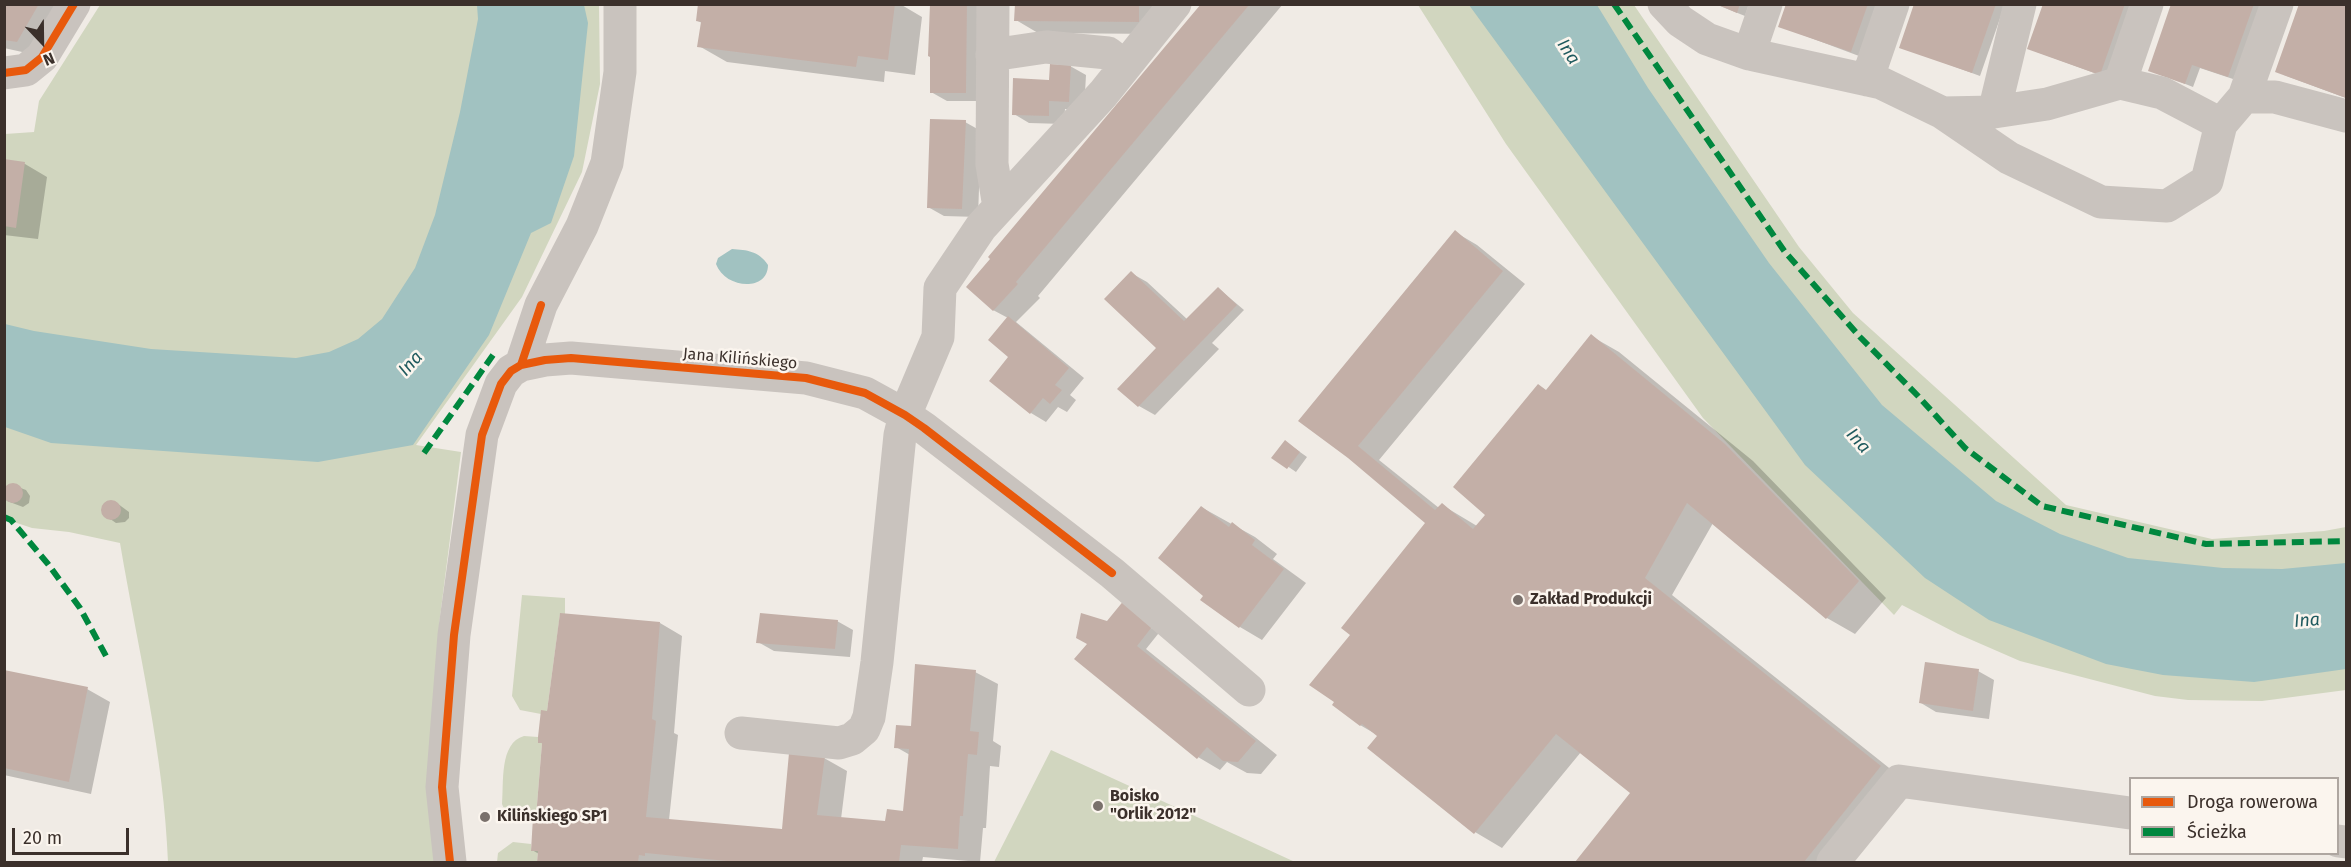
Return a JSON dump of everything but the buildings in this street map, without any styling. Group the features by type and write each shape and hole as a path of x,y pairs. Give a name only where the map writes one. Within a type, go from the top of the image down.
{"street":[{"path":"4,73 26,70 42,57 74,4"},
{"path":"450,862 442,787 454,635 482,435 501,384 511,371 521,365 541,304 582,226 607,163 620,72 620,4"},
{"path":"993,4 992,164 999,207"},
{"path":"741,733 839,743 852,739 864,729 869,717 877,662 900,435 905,415 938,337 940,288 981,227 1103,94 1175,4"},
{"path":"1664,4 1680,21 1707,39 1749,54 1881,83 1943,112 2009,158 2101,202 2167,206 2207,181 2221,124 2244,97 2277,4"},
{"path":"1749,54 1766,4"},
{"path":"1867,80 1893,4"},
{"path":"1994,112 2020,4"},
{"path":"2120,83 2147,4"},
{"path":"992,54 1046,47 1108,53 1125,66"},
{"path":"1943,112 1994,112 2047,104 2120,83 2162,93 2221,124"},
{"path":"2244,97 2276,97 2346,116"},
{"name":"Jana Kilińskiego","path":"521,365 571,358 806,378 865,393 905,415 1113,573 1249,690"},
{"path":"1833,862 1899,781 2129,813"}],"green space":[{"path":"100,5 599,5 600,84 582,172 522,297 416,445 461,452 439,625 439,862 168,862 166,822 156,742 120,543 69,532 32,528 5,519 5,134 34,132 39,101"},
{"path":"1418,5 1634,5 1799,247 1853,313 2066,505 2212,539 2324,531 2346,527 2346,690 2262,701 2188,700 2155,696 2020,661 1958,634 1902,605 1894,615 1703,418 1506,144"},
{"path":"522,595 565,598 565,614 560,614 547,711 541,714 520,710 512,696"},
{"path":"524,736 538,737 538,742 542,743 536,817 533,821 510,816 502,804 504,765 507,755 516,740"},
{"name":"Boisko \"Orlik 2012\"","path":"1051,750 1295,862 994,862"},
{"path":"513,842 531,844 531,850 538,851 537,862 497,862 498,853"}],"water":[{"name":"Ina","path":"477,5 584,5 588,23 574,156 551,223 531,233 489,335 413,445 318,462 51,443 5,427 5,324 34,331 151,349 296,358 329,352 358,339 382,319 415,268 435,215 460,112 478,19"},
{"name":"Ina","path":"1469,5 1597,5 1648,88 1769,263 1882,405 1996,501 2060,534 2128,558 2223,568 2282,569 2346,563 2346,669 2254,682 2163,675 2106,664 1989,620 1925,578 1805,465"},
{"path":"732,249 752,252 764,260 768,265 766,274 761,280 745,284 728,278 721,272 716,264 718,258"}],"marked path":[{"path":"1614,4 1785,252 1860,337 1965,448 2042,506 2206,544 2346,541"},
{"path":"424,453 493,355"},
{"path":"4,517 11,520 48,564 80,608 106,656"}],"cycle path":[{"path":"4,73 26,70 42,57 74,4"},
{"path":"450,862 442,787 454,635 482,435 501,384 511,371 521,365 541,305"},
{"path":"521,365 571,358 806,378 865,393 924,428 1112,573"}],"place":[{"name":"Zakład Produkcji","path":"1518,600"},
{"name":"Boisko \"Orlik 2012\"","path":"1098,806"},
{"name":"Kilińskiego SP1","path":"485,817"}]}
